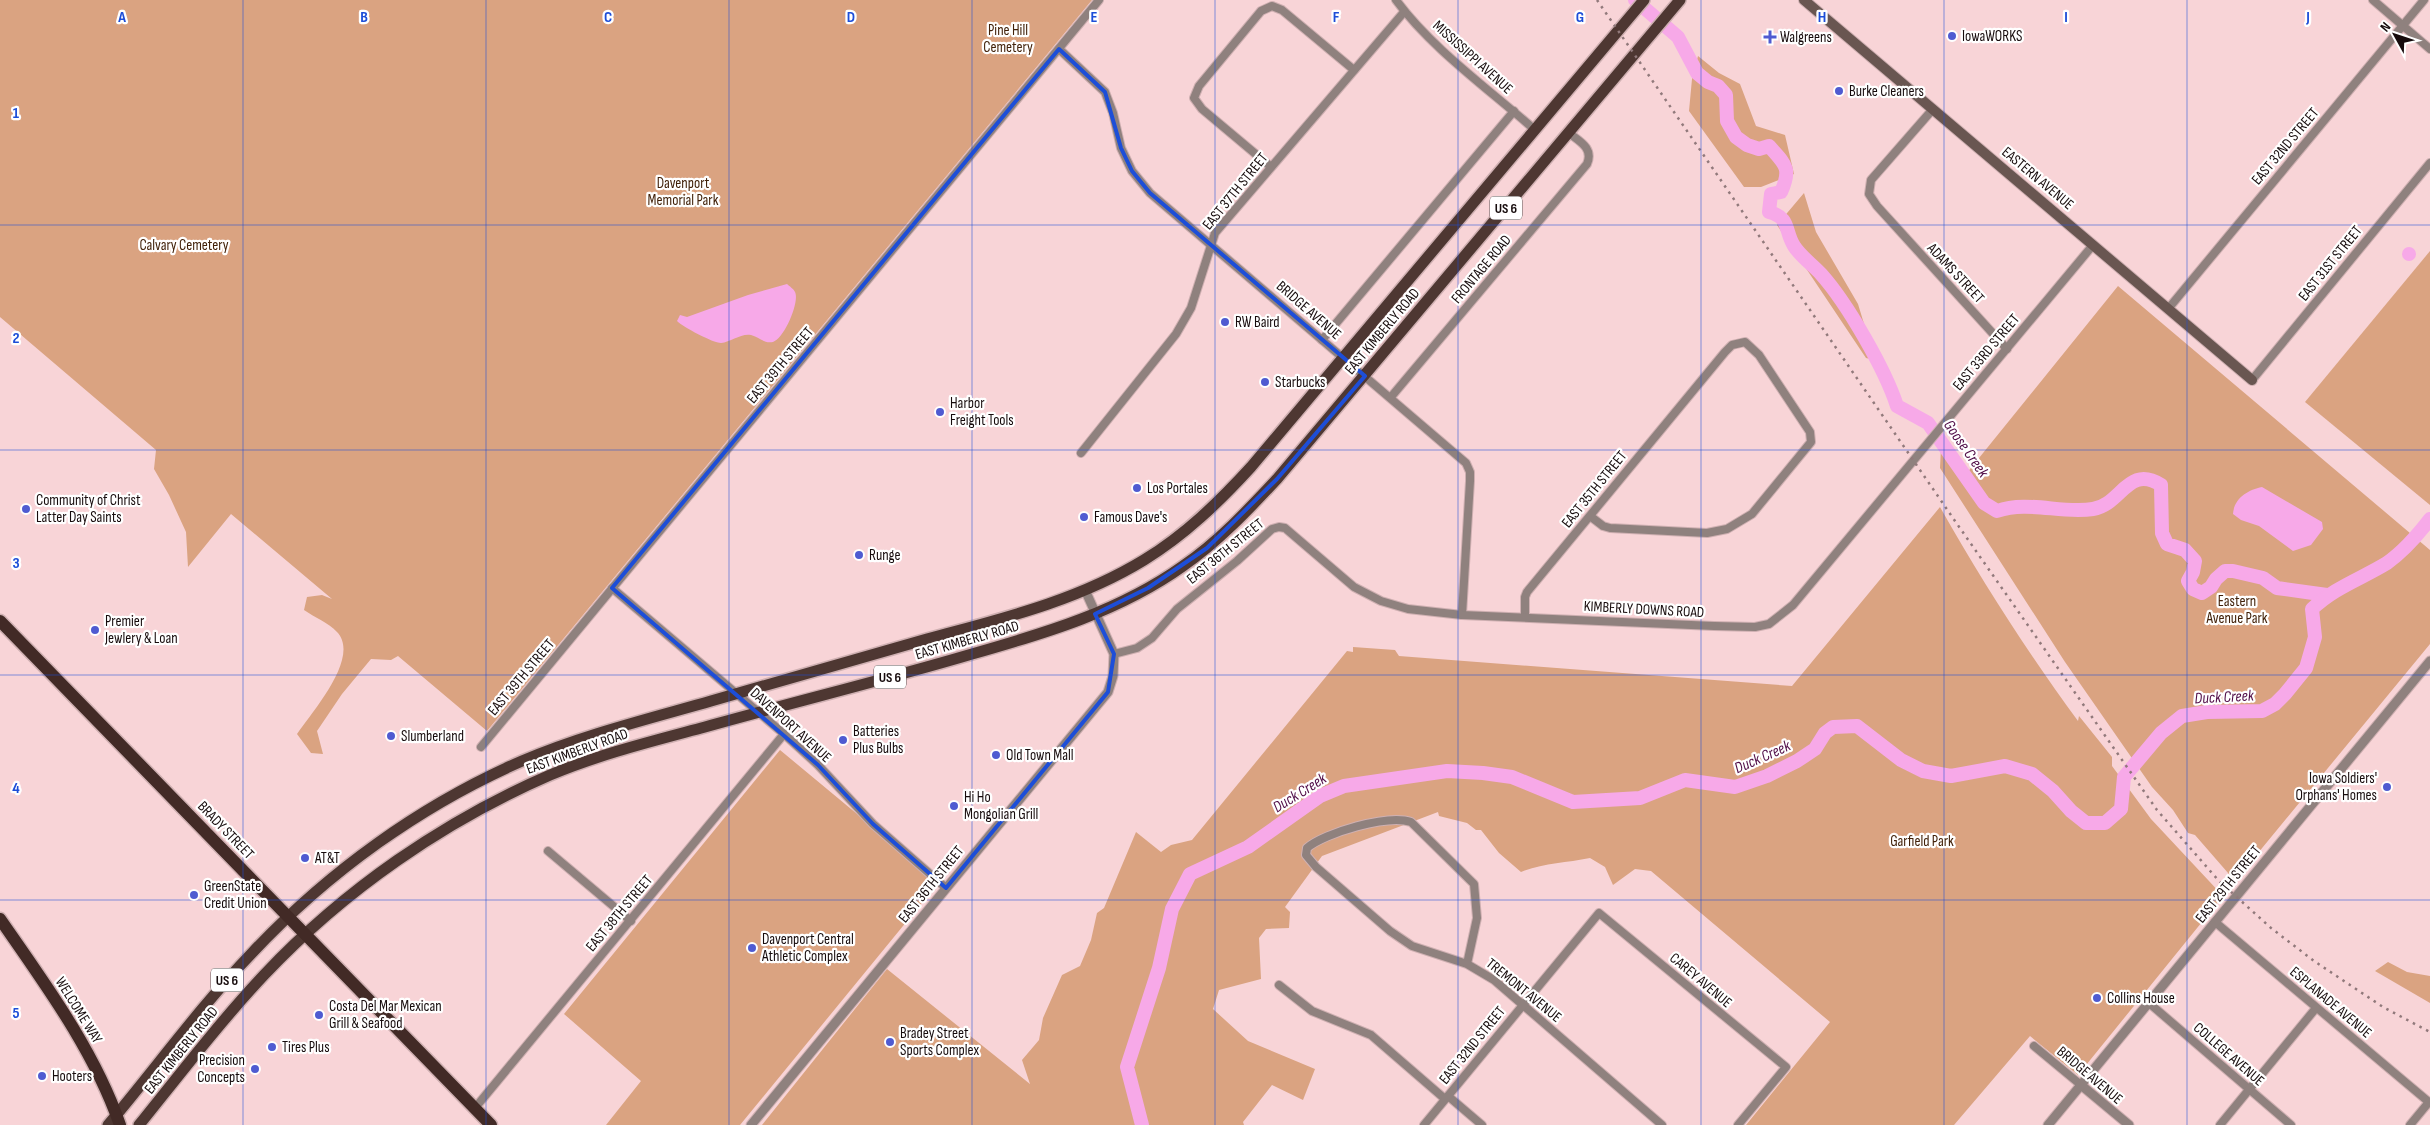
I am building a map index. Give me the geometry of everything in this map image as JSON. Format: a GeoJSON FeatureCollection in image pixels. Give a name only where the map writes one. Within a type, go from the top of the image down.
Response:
{"type":"FeatureCollection","features":[{"type":"Feature","properties":{"kind":"highway","name":"BRADY STREET"},"geometry":{"type":"LineString","coordinates":[[0,621],[491,1125]]}},
{"type":"Feature","properties":{"kind":"highway","name":"WELCOME WAY"},"geometry":{"type":"LineString","coordinates":[[0,919],[72,1026],[106,1090],[118,1120]]}},
{"type":"Feature","properties":{"kind":"main road","name":"EAST KIMBERLY ROAD"},"geometry":{"type":"LineString","coordinates":[[108,1125],[118,1120],[230,976],[288,917],[385,837],[450,797],[522,761],[619,727],[1052,604],[1085,590],[1146,559],[1203,516],[1252,467],[1644,0]]}},
{"type":"Feature","properties":{"kind":"main road","name":"EASTERN AVENUE"},"geometry":{"type":"LineString","coordinates":[[1804,0],[2252,380]]}},
{"type":"Feature","properties":{"kind":"main road","name":"EAST KIMBERLY ROAD"},"geometry":{"type":"LineString","coordinates":[[139,1125],[217,1027],[266,974],[306,935],[366,884],[431,838],[495,801],[554,773],[646,742],[1020,641],[1095,614],[1148,588],[1182,567],[1207,548],[1277,479],[1677,4]]}},
{"type":"Feature","properties":{"kind":"street","name":"EAST 39TH STREET"},"geometry":{"type":"LineString","coordinates":[[481,747],[1099,0]]}},
{"type":"Feature","properties":{"kind":"street","name":"MISSISSIPPI AVENUE"},"geometry":{"type":"LineString","coordinates":[[1396,0],[1404,12],[1435,42],[1535,130]]}},
{"type":"Feature","properties":{"kind":"street"},"geometry":{"type":"LineString","coordinates":[[2374,0],[2430,49]]}},
{"type":"Feature","properties":{"kind":"street","name":"EAST 32ND STREET"},"geometry":{"type":"LineString","coordinates":[[2168,309],[2424,0]]}},
{"type":"Feature","properties":{"kind":"street"},"geometry":{"type":"LineString","coordinates":[[1272,167],[1202,109],[1194,98],[1199,86],[1261,11],[1272,6],[1282,10],[1354,70]]}},
{"type":"Feature","properties":{"kind":"street","name":"EAST 37TH STREET"},"geometry":{"type":"LineString","coordinates":[[1081,453],[1176,334],[1191,308],[1215,233],[1404,12]]}},
{"type":"Feature","properties":{"kind":"street","name":"BRIDGE AVENUE"},"geometry":{"type":"LineString","coordinates":[[1059,48],[1105,92],[1113,113],[1121,148],[1132,171],[1150,193],[1460,455],[1470,472],[1462,615]]}},
{"type":"Feature","properties":{"kind":"street","name":"ADAMS STREET"},"geometry":{"type":"LineString","coordinates":[[1933,109],[1869,185],[1868,194],[2006,349]]}},
{"type":"Feature","properties":{"kind":"street"},"geometry":{"type":"LineString","coordinates":[[1322,340],[1514,111]]}},
{"type":"Feature","properties":{"kind":"street","name":"FRONTAGE ROAD"},"geometry":{"type":"LineString","coordinates":[[1391,398],[1590,158],[1588,150],[1583,144],[1569,133]]}},
{"type":"Feature","properties":{"kind":"street","name":"EAST 31ST STREET"},"geometry":{"type":"LineString","coordinates":[[2252,380],[2430,163]]}},
{"type":"Feature","properties":{"kind":"street","name":"EAST 33RD STREET"},"geometry":{"type":"LineString","coordinates":[[1861,523],[2094,245]]}},
{"type":"Feature","properties":{"kind":"street","name":"EAST 35TH STREET"},"geometry":{"type":"LineString","coordinates":[[1525,617],[1525,597],[1527,592],[1698,384],[1732,345],[1745,342],[1759,355],[1810,432],[1811,442],[1752,514],[1727,529],[1717,532],[1610,528],[1603,526],[1590,516]]}},
{"type":"Feature","properties":{"kind":"street","name":"KIMBERLY DOWNS ROAD"},"geometry":{"type":"LineString","coordinates":[[1381,601],[1408,609],[1462,615],[1755,627],[1769,624],[1793,605],[1861,523]]}},
{"type":"Feature","properties":{"kind":"street","name":"EAST 36TH STREET"},"geometry":{"type":"LineString","coordinates":[[1114,654],[1137,648],[1152,638],[1177,609],[1237,561],[1275,527],[1285,528],[1354,587],[1381,601]]}},
{"type":"Feature","properties":{"kind":"street","name":"DAVENPORT AVENUE"},"geometry":{"type":"LineString","coordinates":[[612,588],[784,734],[818,765],[873,824],[946,888]]}},
{"type":"Feature","properties":{"kind":"street","name":"EAST 36TH STREET"},"geometry":{"type":"LineString","coordinates":[[751,1125],[1108,692],[1114,676],[1114,654],[1085,590]]}},
{"type":"Feature","properties":{"kind":"street","name":"EAST 29TH STREET"},"geometry":{"type":"LineString","coordinates":[[2048,1125],[2430,661]]}},
{"type":"Feature","properties":{"kind":"street","name":"EAST 38TH STREET"},"geometry":{"type":"LineString","coordinates":[[475,1108],[784,734]]}},
{"type":"Feature","properties":{"kind":"street","name":"TREMONT AVENUE"},"geometry":{"type":"LineString","coordinates":[[1467,964],[1478,918],[1474,884],[1411,822],[1404,820],[1368,823],[1308,846],[1306,855],[1316,867],[1390,931],[1412,946],[1467,964],[1494,980],[1662,1125]]}},
{"type":"Feature","properties":{"kind":"street"},"geometry":{"type":"LineString","coordinates":[[548,851],[630,921]]}},
{"type":"Feature","properties":{"kind":"street","name":"EAST 32ND STREET"},"geometry":{"type":"LineString","coordinates":[[1424,1125],[1599,913]]}},
{"type":"Feature","properties":{"kind":"street","name":"CAREY AVENUE"},"geometry":{"type":"LineString","coordinates":[[1599,913],[1786,1068],[1738,1125]]}},
{"type":"Feature","properties":{"kind":"street","name":"ESPLANADE AVENUE"},"geometry":{"type":"LineString","coordinates":[[2215,922],[2430,1103]]}},
{"type":"Feature","properties":{"kind":"street"},"geometry":{"type":"LineString","coordinates":[[1279,985],[1312,1011],[1371,1036],[1482,1125]]}},
{"type":"Feature","properties":{"kind":"street","name":"COLLEGE AVENUE"},"geometry":{"type":"LineString","coordinates":[[2149,1003],[2291,1125]]}},
{"type":"Feature","properties":{"kind":"street"},"geometry":{"type":"LineString","coordinates":[[2220,1125],[2316,1008]]}},
{"type":"Feature","properties":{"kind":"street","name":"BRIDGE AVENUE"},"geometry":{"type":"LineString","coordinates":[[2034,1046],[2129,1125]]}},
{"type":"Feature","properties":{"kind":"street"},"geometry":{"type":"LineString","coordinates":[[2410,1125],[2430,1103]]}},
{"type":"Feature","properties":{"kind":"highlighted area"},"geometry":{"type":"Polygon","coordinates":[[[1059,49],[1105,92],[1121,148],[1132,171],[1150,193],[1365,376],[1277,479],[1207,548],[1148,588],[1095,614],[1114,654],[1108,692],[946,888],[873,824],[818,765],[612,588],[1059,49]]]}},
{"type":"Feature","properties":{"kind":"green space"},"geometry":{"type":"Polygon","coordinates":[[[0,0],[1092,0],[487,731],[398,656],[391,660],[371,659],[342,694],[317,731],[323,754],[311,753],[297,734],[332,684],[343,655],[343,643],[334,629],[304,610],[307,597],[322,595],[332,599],[231,514],[188,567],[186,532],[169,495],[154,469],[156,450],[0,317],[0,0]]]}},
{"type":"Feature","properties":{"kind":"green space"},"geometry":{"type":"Polygon","coordinates":[[[1698,56],[1719,73],[1740,84],[1756,126],[1785,135],[1794,174],[1761,187],[1744,187],[1689,111],[1692,79],[1698,56]]]}},
{"type":"Feature","properties":{"kind":"green space"},"geometry":{"type":"Polygon","coordinates":[[[1804,193],[1816,232],[1858,304],[1875,360],[1866,358],[1777,225],[1804,193]]]}},
{"type":"Feature","properties":{"kind":"green space"},"geometry":{"type":"Polygon","coordinates":[[[2430,251],[2430,505],[2305,402],[2430,251]]]}},
{"type":"Feature","properties":{"kind":"green space","name":"Eastern Avenue Park"},"geometry":{"type":"Polygon","coordinates":[[[2118,286],[2430,550],[2430,644],[2235,881],[2195,835],[2188,833],[2173,810],[2152,787],[2065,662],[1940,468],[1941,448],[1962,479],[2118,286]]]}},
{"type":"Feature","properties":{"kind":"green space","name":"Garfield Park"},"geometry":{"type":"Polygon","coordinates":[[[1940,507],[2006,616],[2078,721],[2079,716],[2112,757],[2112,766],[2151,819],[2223,896],[2078,1075],[2030,1036],[1954,1125],[1746,1125],[1830,1022],[1651,871],[1635,869],[1613,885],[1605,867],[1590,858],[1546,865],[1521,872],[1499,853],[1481,830],[1476,830],[1467,823],[1439,816],[1438,812],[1322,856],[1285,907],[1290,912],[1289,928],[1266,929],[1259,938],[1261,979],[1219,990],[1213,1009],[1248,1041],[1315,1069],[1303,1100],[1272,1085],[1243,1122],[1244,1125],[762,1125],[887,969],[1030,1084],[1022,1060],[1039,1040],[1043,1018],[1062,975],[1080,966],[1091,940],[1097,913],[1104,908],[1136,832],[1161,852],[1171,845],[1192,840],[1347,651],[1353,652],[1353,647],[1395,650],[1399,656],[1792,686],[1940,507]]]}},
{"type":"Feature","properties":{"kind":"green space","name":"Davenport Central Athletic Complex"},"geometry":{"type":"Polygon","coordinates":[[[780,750],[939,882],[740,1125],[606,1125],[641,1081],[564,1014],[780,750]]]}},
{"type":"Feature","properties":{"kind":"green space"},"geometry":{"type":"Polygon","coordinates":[[[2388,962],[2407,972],[2430,976],[2430,1003],[2375,971],[2388,962]]]}},
{"type":"Feature","properties":{"kind":"shaded area"},"geometry":{"type":"Polygon","coordinates":[[[2409,247],[2414,249],[2416,254],[2414,259],[2409,261],[2404,259],[2402,254],[2404,249],[2409,247]]]}},
{"type":"Feature","properties":{"kind":"shaded area"},"geometry":{"type":"Polygon","coordinates":[[[787,284],[795,292],[795,304],[790,320],[782,334],[773,342],[767,342],[747,335],[721,343],[698,334],[677,321],[680,315],[687,317],[748,295],[787,284]]]}},
{"type":"Feature","properties":{"kind":"shaded area"},"geometry":{"type":"Polygon","coordinates":[[[2262,487],[2322,522],[2323,529],[2311,545],[2293,551],[2259,526],[2241,520],[2233,514],[2239,499],[2252,490],[2262,487]]]}},
{"type":"Feature","properties":{"kind":"waterway","name":"Goose Creek"},"geometry":{"type":"LineString","coordinates":[[1635,0],[1678,37],[1697,73],[1708,82],[1718,86],[1726,95],[1727,121],[1736,137],[1747,145],[1759,149],[1769,146],[1783,162],[1786,177],[1781,192],[1771,194],[1769,212],[1784,221],[1797,250],[1821,274],[1842,302],[1875,356],[1897,406],[1928,423],[1984,503],[1997,511],[2021,507],[2069,510],[2093,509],[2111,501],[2132,482],[2140,479],[2150,480],[2161,485],[2162,533],[2167,544],[2185,550],[2195,561],[2193,572],[2188,581],[2193,589],[2202,593],[2211,587],[2216,579],[2225,571],[2233,571],[2263,578],[2277,588],[2327,595]]}},
{"type":"Feature","properties":{"kind":"waterway","name":"Duck Creek"},"geometry":{"type":"LineString","coordinates":[[1142,1125],[1127,1067],[1159,968],[1172,909],[1190,874],[1248,847],[1320,796],[1344,786],[1447,771],[1512,777],[1573,802],[1640,798],[1685,780],[1735,787],[1767,776],[1797,761],[1815,749],[1825,733],[1833,727],[1857,726],[1901,760],[1923,771],[1951,776],[2005,766],[2032,774],[2053,791],[2071,811],[2086,823],[2105,823],[2121,809],[2124,777],[2161,733],[2182,716],[2207,712],[2262,711],[2275,704],[2306,668],[2315,637],[2312,609],[2339,589],[2387,563],[2410,543],[2430,519]]}},
{"type":"Feature","properties":{"kind":"railway"},"geometry":{"type":"LineString","coordinates":[[1597,0],[1955,521],[2157,810],[2219,881],[2271,928],[2314,961],[2383,1007],[2430,1032]]}},
{"type":"Feature","properties":{"kind":"place","name":"IowaWORKS"},"geometry":{"type":"Point","coordinates":[1952,36]}},
{"type":"Feature","properties":{"kind":"place","name":"Walgreens"},"geometry":{"type":"Point","coordinates":[1770,37]}},
{"type":"Feature","properties":{"kind":"place","name":"Burke Cleaners"},"geometry":{"type":"Point","coordinates":[1839,91]}},
{"type":"Feature","properties":{"kind":"place","name":"RW Baird"},"geometry":{"type":"Point","coordinates":[1225,322]}},
{"type":"Feature","properties":{"kind":"place","name":"Starbucks"},"geometry":{"type":"Point","coordinates":[1265,382]}},
{"type":"Feature","properties":{"kind":"place","name":"Harbor Freight Tools"},"geometry":{"type":"Point","coordinates":[940,412]}},
{"type":"Feature","properties":{"kind":"place","name":"Los Portales"},"geometry":{"type":"Point","coordinates":[1137,488]}},
{"type":"Feature","properties":{"kind":"place","name":"Community of Christ Latter Day Saints"},"geometry":{"type":"Point","coordinates":[26,509]}},
{"type":"Feature","properties":{"kind":"place","name":"Famous Dave's"},"geometry":{"type":"Point","coordinates":[1084,517]}},
{"type":"Feature","properties":{"kind":"place","name":"Runge"},"geometry":{"type":"Point","coordinates":[859,555]}},
{"type":"Feature","properties":{"kind":"place","name":"Premier Jewlery & Loan"},"geometry":{"type":"Point","coordinates":[95,630]}},
{"type":"Feature","properties":{"kind":"place","name":"Slumberland"},"geometry":{"type":"Point","coordinates":[391,736]}},
{"type":"Feature","properties":{"kind":"place","name":"Batteries Plus Bulbs"},"geometry":{"type":"Point","coordinates":[843,740]}},
{"type":"Feature","properties":{"kind":"place","name":"Old Town Mall"},"geometry":{"type":"Point","coordinates":[996,755]}},
{"type":"Feature","properties":{"kind":"place","name":"Iowa Soldiers' Orphans' Homes"},"geometry":{"type":"Point","coordinates":[2387,787]}},
{"type":"Feature","properties":{"kind":"place","name":"Hi Ho Mongolian Grill"},"geometry":{"type":"Point","coordinates":[954,806]}},
{"type":"Feature","properties":{"kind":"place","name":"AT&T"},"geometry":{"type":"Point","coordinates":[305,858]}},
{"type":"Feature","properties":{"kind":"place","name":"GreenState Credit Union"},"geometry":{"type":"Point","coordinates":[194,895]}},
{"type":"Feature","properties":{"kind":"place","name":"Davenport Central Athletic Complex"},"geometry":{"type":"Point","coordinates":[752,948]}},
{"type":"Feature","properties":{"kind":"place","name":"Collins House"},"geometry":{"type":"Point","coordinates":[2097,998]}},
{"type":"Feature","properties":{"kind":"place","name":"Costa Del Mar Mexican Grill & Seafood"},"geometry":{"type":"Point","coordinates":[319,1015]}},
{"type":"Feature","properties":{"kind":"place","name":"Bradey Street Sports Complex"},"geometry":{"type":"Point","coordinates":[890,1042]}},
{"type":"Feature","properties":{"kind":"place","name":"Tires Plus"},"geometry":{"type":"Point","coordinates":[272,1047]}},
{"type":"Feature","properties":{"kind":"place","name":"Precision Concepts"},"geometry":{"type":"Point","coordinates":[255,1069]}},
{"type":"Feature","properties":{"kind":"place","name":"Hooters"},"geometry":{"type":"Point","coordinates":[42,1076]}},
{"type":"Feature","properties":{"kind":"park label","name":"Pine Hill Cemetery"},"geometry":{"type":"Point","coordinates":[1008,38]}},
{"type":"Feature","properties":{"kind":"park label","name":"Davenport Memorial Park"},"geometry":{"type":"Point","coordinates":[683,192]}},
{"type":"Feature","properties":{"kind":"park label","name":"Calvary Cemetery"},"geometry":{"type":"Point","coordinates":[184,245]}}]}
